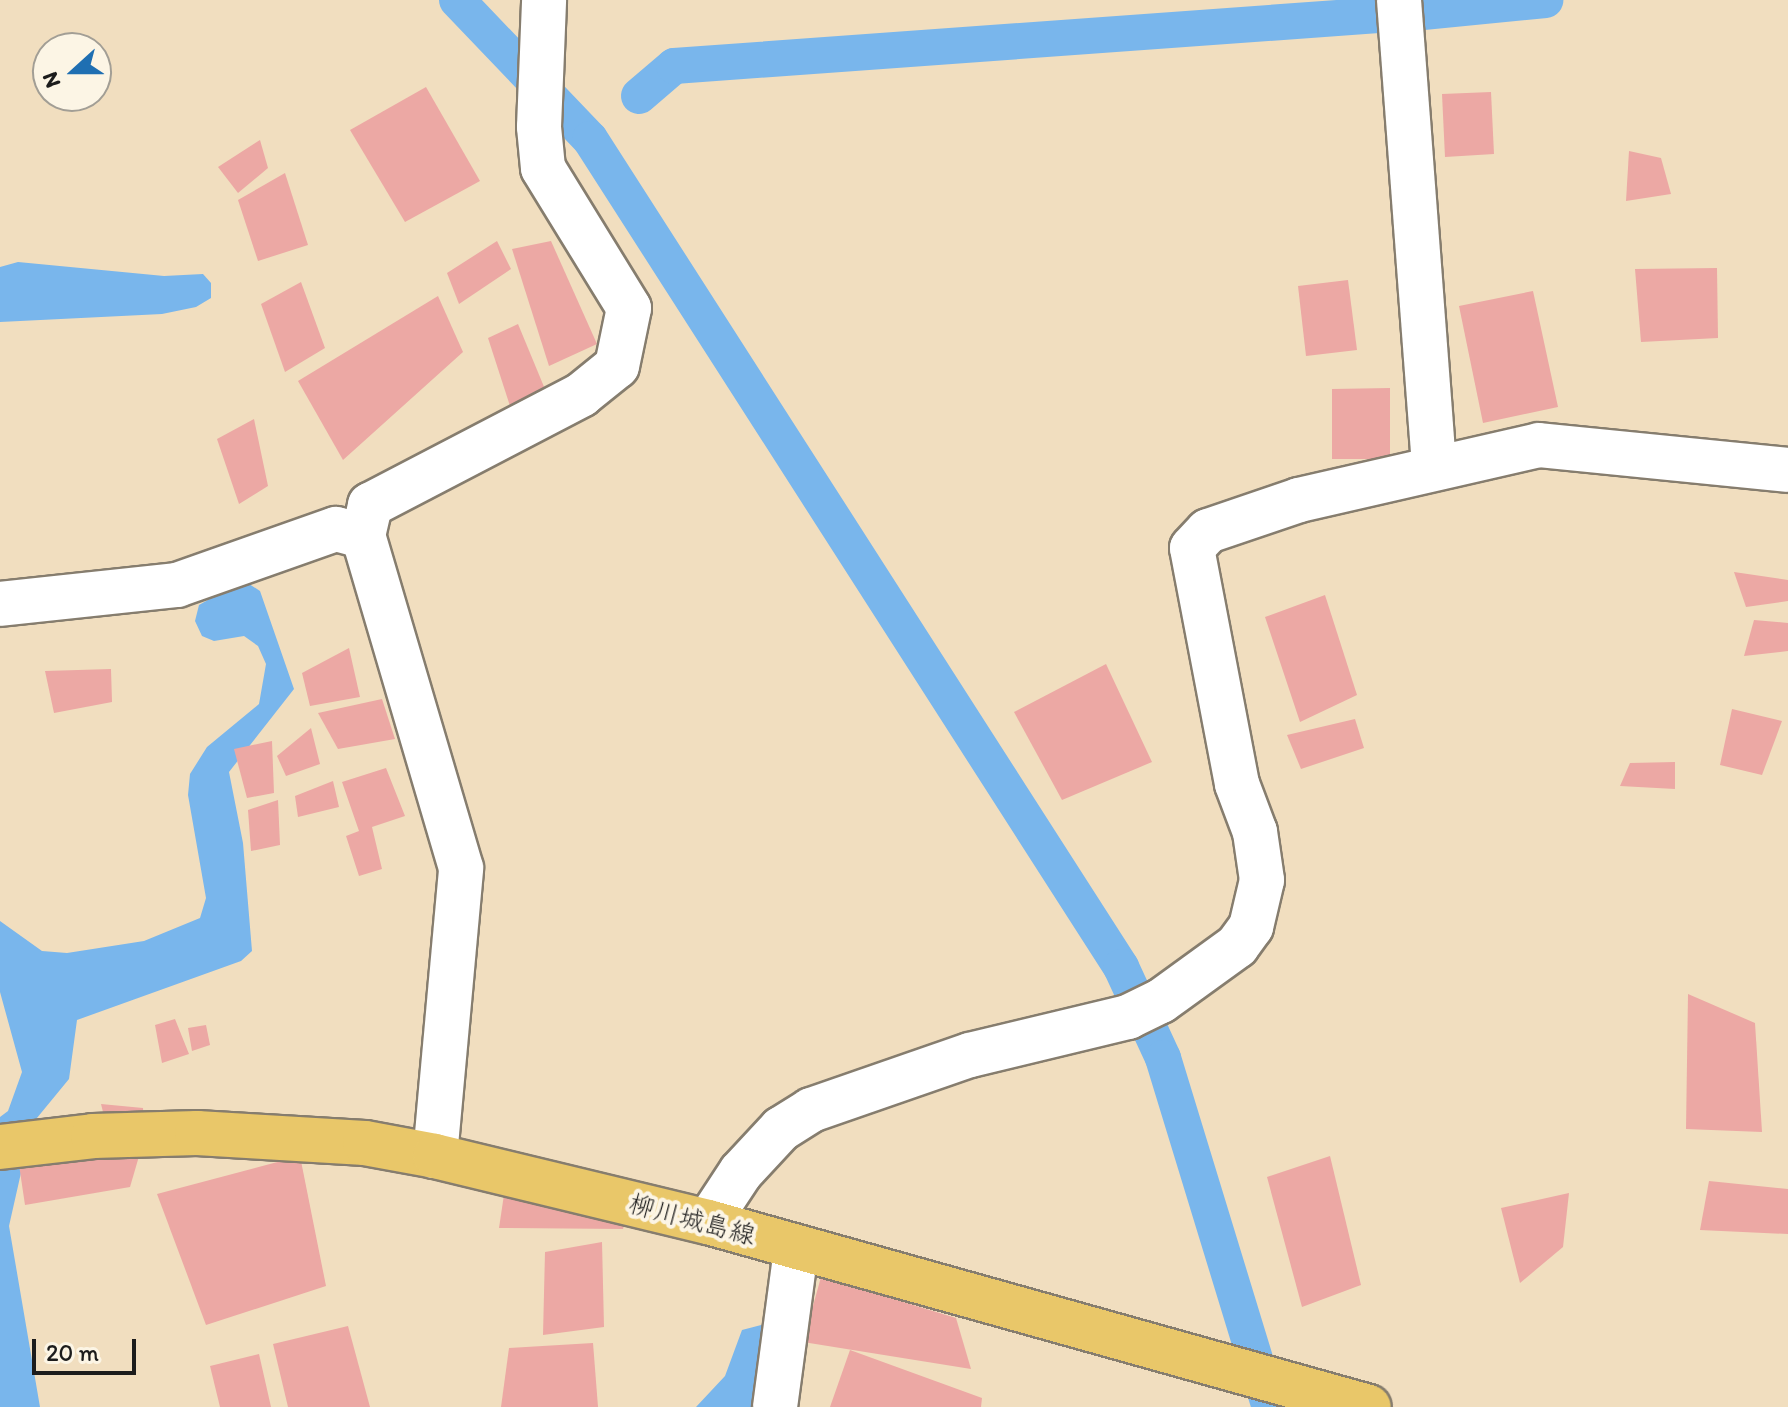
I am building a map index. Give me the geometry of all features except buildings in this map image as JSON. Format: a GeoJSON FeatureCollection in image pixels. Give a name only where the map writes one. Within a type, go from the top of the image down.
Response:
{"type":"FeatureCollection","features":[{"type":"Feature","properties":{"kind":"main road","name":"柳川城島線"},"geometry":{"type":"LineString","coordinates":[[0,1147],[93,1136],[197,1133],[365,1143],[435,1156],[708,1222],[1369,1407]]}},
{"type":"Feature","properties":{"kind":"street"},"geometry":{"type":"LineString","coordinates":[[435,1156],[461,868],[363,536],[370,505],[581,395],[617,366],[629,308],[543,168],[539,127],[544,0]]}},
{"type":"Feature","properties":{"kind":"street"},"geometry":{"type":"LineString","coordinates":[[1399,0],[1434,467]]}},
{"type":"Feature","properties":{"kind":"street"},"geometry":{"type":"LineString","coordinates":[[708,1222],[741,1172],[781,1129],[811,1110],[970,1055],[1144,1009],[1237,946],[1251,927],[1262,880],[1255,832],[1237,784],[1192,548],[1208,531],[1232,520],[1434,467],[1539,445],[1788,470]]}},
{"type":"Feature","properties":{"kind":"street"},"geometry":{"type":"LineString","coordinates":[[0,604],[177,585],[336,529],[363,536]]}},
{"type":"Feature","properties":{"kind":"street"},"geometry":{"type":"LineString","coordinates":[[775,1407],[796,1249]]}},
{"type":"Feature","properties":{"kind":"water"},"geometry":{"type":"Polygon","coordinates":[[[18,262],[164,276],[203,274],[211,283],[211,298],[196,307],[162,314],[0,322],[0,267],[18,262]]]}},
{"type":"Feature","properties":{"kind":"water"},"geometry":{"type":"Polygon","coordinates":[[[243,580],[260,591],[294,689],[229,772],[243,843],[252,951],[241,961],[77,1020],[69,1079],[32,1124],[9,1226],[40,1407],[0,1407],[0,1117],[8,1111],[22,1072],[0,992],[0,921],[42,951],[67,953],[144,941],[200,918],[206,898],[188,795],[190,774],[207,747],[259,704],[266,664],[258,646],[244,636],[214,641],[202,636],[195,621],[199,605],[243,580]]]}},
{"type":"Feature","properties":{"kind":"water"},"geometry":{"type":"Polygon","coordinates":[[[781,1320],[791,1407],[696,1407],[725,1376],[742,1330],[781,1320]]]}},
{"type":"Feature","properties":{"kind":"waterway"},"geometry":{"type":"LineString","coordinates":[[457,0],[590,139],[1121,967],[1163,1058],[1270,1407]]}},
{"type":"Feature","properties":{"kind":"waterway"},"geometry":{"type":"LineString","coordinates":[[1423,12],[1545,0]]}},
{"type":"Feature","properties":{"kind":"waterway"},"geometry":{"type":"LineString","coordinates":[[639,96],[674,66],[1378,15]]}}]}
